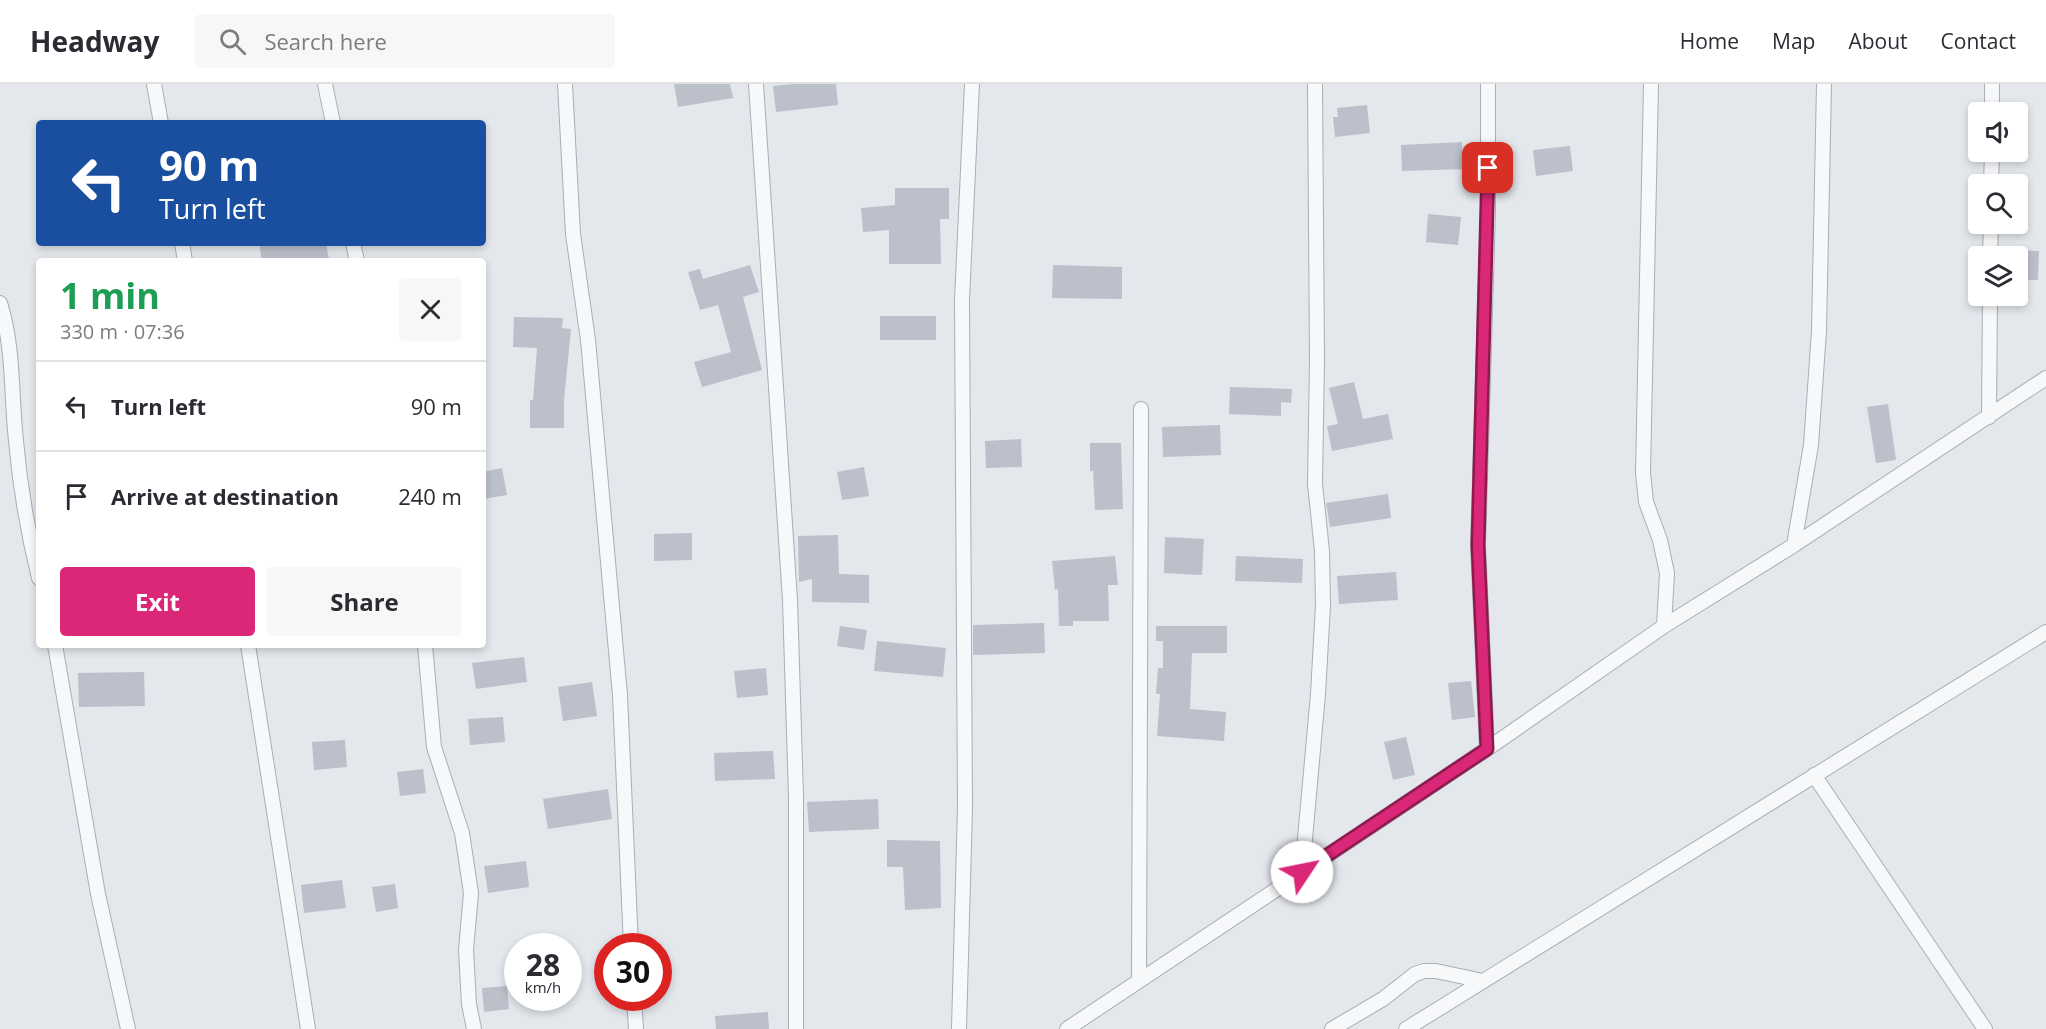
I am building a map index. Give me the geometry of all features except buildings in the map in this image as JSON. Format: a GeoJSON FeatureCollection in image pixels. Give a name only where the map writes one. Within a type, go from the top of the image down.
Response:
{"type":"FeatureCollection","features":[{"type":"Feature","properties":{"kind":"street"},"geometry":{"type":"LineString","coordinates":[[154,84],[160,120]]}},
{"type":"Feature","properties":{"kind":"street"},"geometry":{"type":"LineString","coordinates":[[325,84],[332,120]]}},
{"type":"Feature","properties":{"kind":"street"},"geometry":{"type":"LineString","coordinates":[[565,84],[573,234],[588,340],[621,695],[630,933]]}},
{"type":"Feature","properties":{"kind":"street"},"geometry":{"type":"LineString","coordinates":[[756,84],[790,600],[796,797],[796,1029]]}},
{"type":"Feature","properties":{"kind":"street"},"geometry":{"type":"LineString","coordinates":[[959,1029],[965,807],[962,300],[972,84]]}},
{"type":"Feature","properties":{"kind":"street"},"geometry":{"type":"LineString","coordinates":[[1302,872],[1318,694],[1323,605],[1322,551],[1315,484],[1317,361],[1315,84]]}},
{"type":"Feature","properties":{"kind":"street"},"geometry":{"type":"LineString","coordinates":[[1487,749],[1478,545],[1488,210],[1488,84]]}},
{"type":"Feature","properties":{"kind":"street"},"geometry":{"type":"LineString","coordinates":[[1651,84],[1643,473],[1646,502],[1660,540],[1667,573],[1664,626]]}},
{"type":"Feature","properties":{"kind":"street"},"geometry":{"type":"LineString","coordinates":[[1794,545],[1811,445],[1819,331],[1824,84]]}},
{"type":"Feature","properties":{"kind":"street"},"geometry":{"type":"LineString","coordinates":[[1992,84],[1992,102]]}},
{"type":"Feature","properties":{"kind":"street"},"geometry":{"type":"LineString","coordinates":[[0,303],[10,359],[16,442],[26,521],[36,565]]}},
{"type":"Feature","properties":{"kind":"street"},"geometry":{"type":"LineString","coordinates":[[1989,417],[1990,306]]}},
{"type":"Feature","properties":{"kind":"street"},"geometry":{"type":"LineString","coordinates":[[1067,1029],[1487,749],[1664,626],[1794,545],[2046,378]]}},
{"type":"Feature","properties":{"kind":"street"},"geometry":{"type":"LineString","coordinates":[[1140,981],[1142,409]]}},
{"type":"Feature","properties":{"kind":"street"},"geometry":{"type":"LineString","coordinates":[[1406,1029],[2046,632]]}},
{"type":"Feature","properties":{"kind":"street"},"geometry":{"type":"LineString","coordinates":[[56,648],[98,894],[128,1029]]}},
{"type":"Feature","properties":{"kind":"street"},"geometry":{"type":"LineString","coordinates":[[248,648],[308,1029]]}},
{"type":"Feature","properties":{"kind":"street"},"geometry":{"type":"LineString","coordinates":[[425,648],[434,747],[462,833],[471,892],[466,950],[469,1004],[474,1029]]}},
{"type":"Feature","properties":{"kind":"street"},"geometry":{"type":"LineString","coordinates":[[1814,775],[1985,1029]]}},
{"type":"Feature","properties":{"kind":"street"},"geometry":{"type":"LineString","coordinates":[[1332,1029],[1383,999],[1415,974],[1424,971],[1436,971],[1483,981]]}},
{"type":"Feature","properties":{"kind":"street"},"geometry":{"type":"LineString","coordinates":[[635,1011],[636,1029]]}},
{"type":"Feature","properties":{"kind":"route"},"geometry":{"type":"LineString","coordinates":[[1302,872],[1487,749],[1478,545],[1488,168]]}}]}
